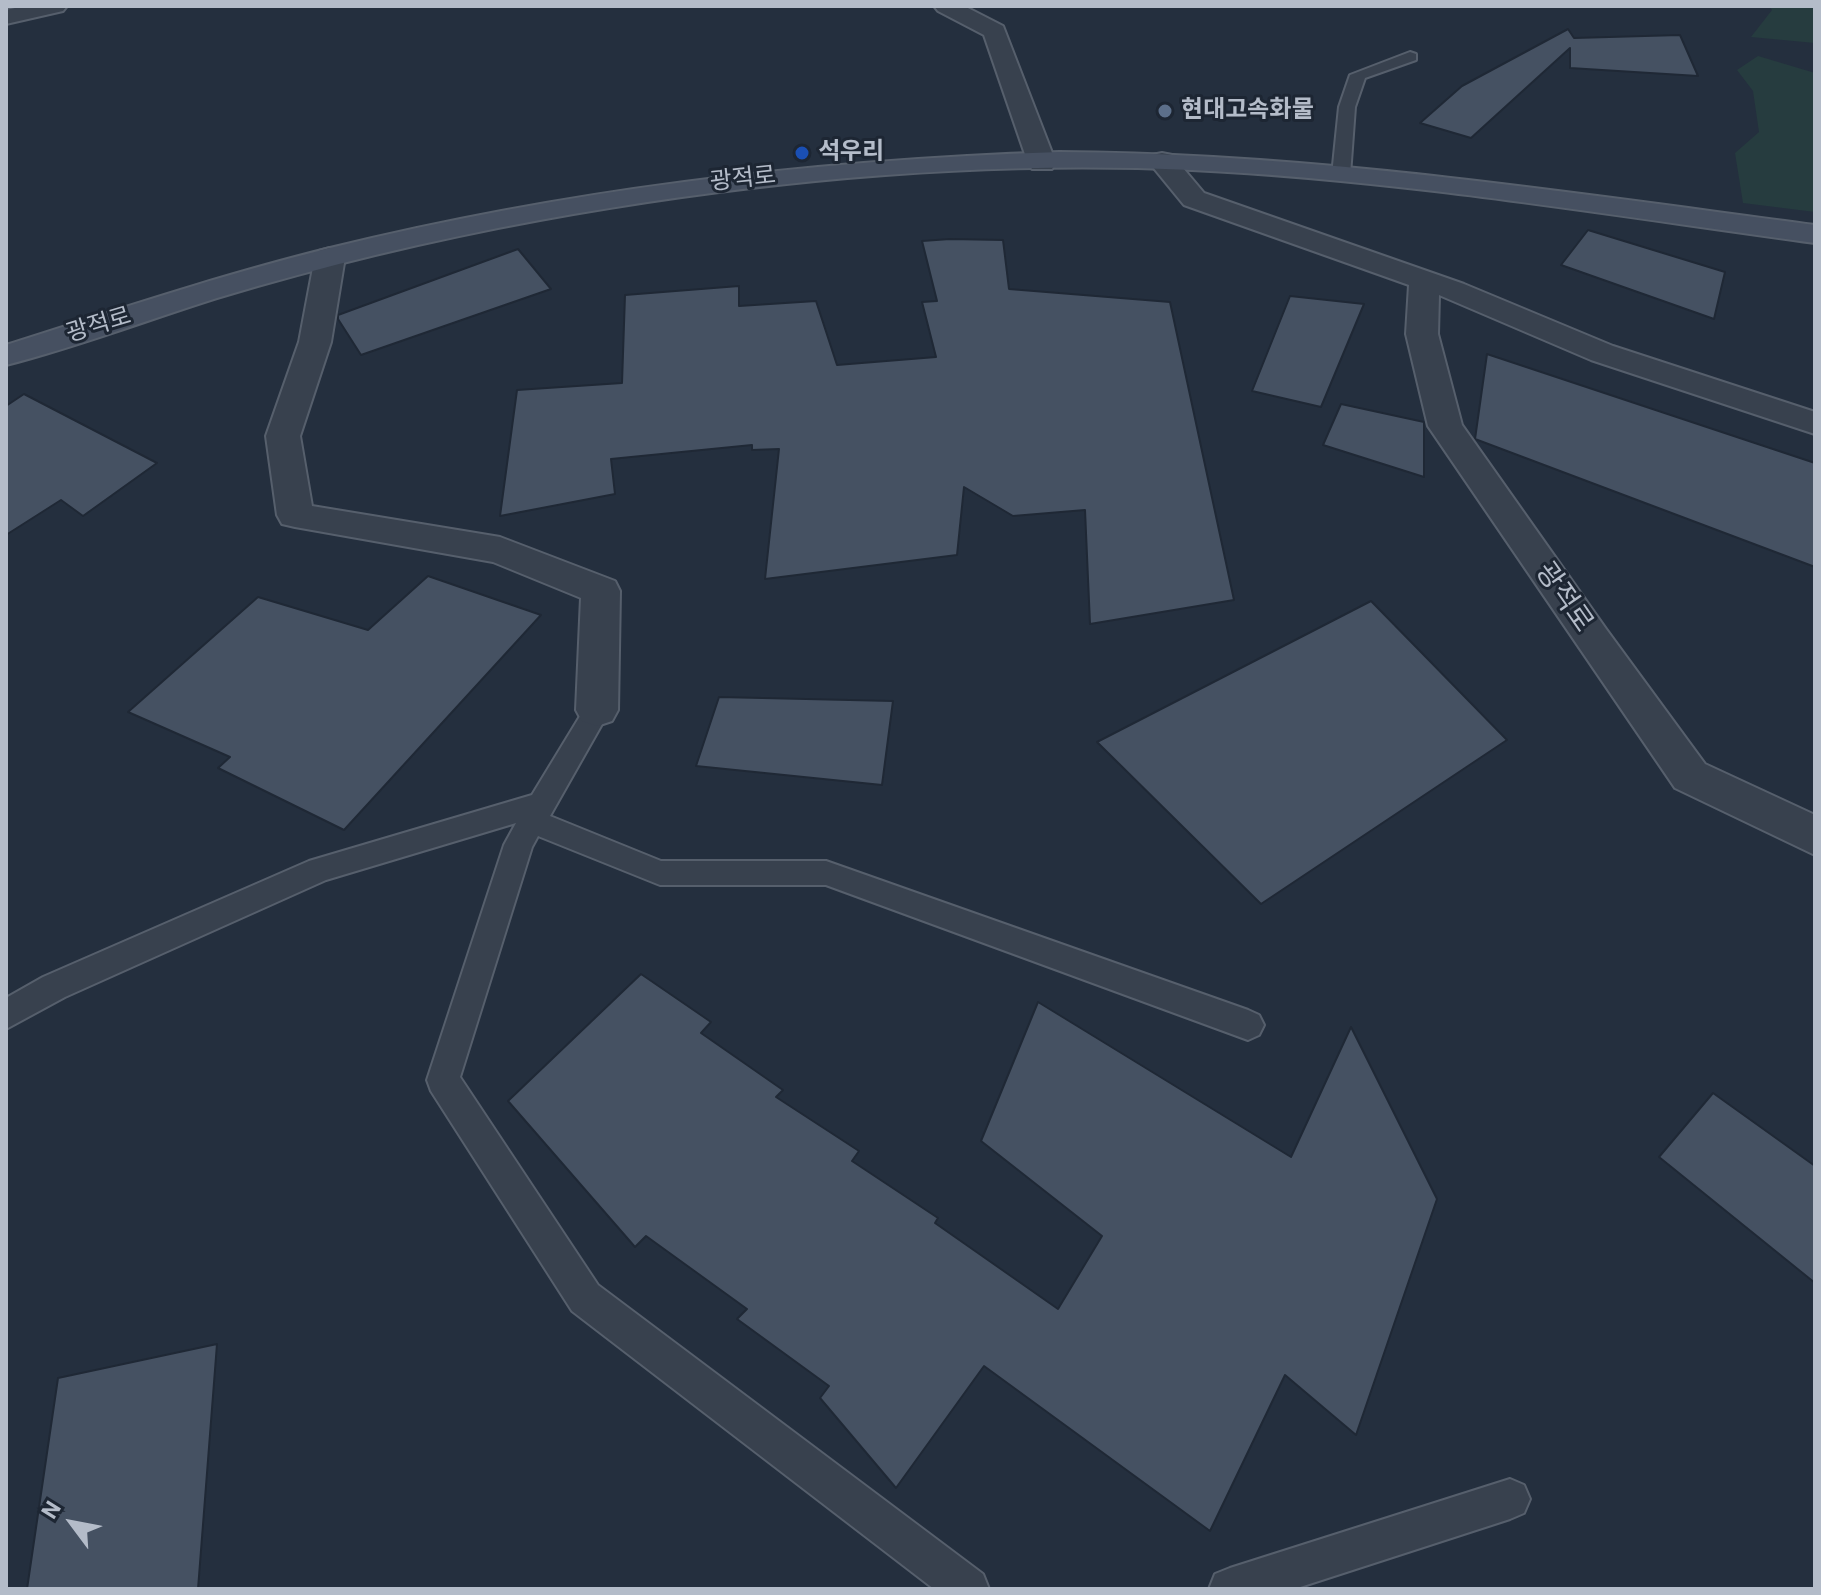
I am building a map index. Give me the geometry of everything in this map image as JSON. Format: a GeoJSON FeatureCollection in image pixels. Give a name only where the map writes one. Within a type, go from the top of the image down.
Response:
{"type":"FeatureCollection","features":[{"type":"Feature","properties":{"kind":"main road","name":"광적로"},"geometry":{"type":"LineString","coordinates":[[6,355],[330,257],[469,225],[669,189],[871,168],[1162,161],[1341,175],[1815,234]]}},
{"type":"Feature","properties":{"kind":"street"},"geometry":{"type":"LineString","coordinates":[[6,17],[55,6]]}},
{"type":"Feature","properties":{"kind":"street"},"geometry":{"type":"LineString","coordinates":[[946,6],[995,31],[1042,163]]}},
{"type":"Feature","properties":{"kind":"street"},"geometry":{"type":"LineString","coordinates":[[1162,161],[1194,199],[1424,281],[1602,353],[1815,423]]}},
{"type":"Feature","properties":{"kind":"street"},"geometry":{"type":"LineString","coordinates":[[330,257],[315,342],[283,436],[295,515],[500,550],[601,591],[597,710]]}},
{"type":"Feature","properties":{"kind":"street","name":"광적로"},"geometry":{"type":"LineString","coordinates":[[1424,281],[1422,334],[1445,426],[1592,639],[1690,776],[1815,836]]}},
{"type":"Feature","properties":{"kind":"lane"},"geometry":{"type":"LineString","coordinates":[[1341,175],[1347,107],[1358,75],[1410,57]]}},
{"type":"Feature","properties":{"kind":"lane"},"geometry":{"type":"LineString","coordinates":[[597,710],[518,845],[443,1080],[585,1298],[968,1589]]}},
{"type":"Feature","properties":{"kind":"lane"},"geometry":{"type":"LineString","coordinates":[[6,1015],[54,987],[319,870],[537,812],[660,873],[826,873],[1248,1025]]}},
{"type":"Feature","properties":{"kind":"lane"},"geometry":{"type":"LineString","coordinates":[[1230,1589],[1510,1499]]}},
{"type":"Feature","properties":{"kind":"green space"},"geometry":{"type":"Polygon","coordinates":[[[1769,6],[1815,6],[1815,43],[1751,37],[1772,10],[1769,6]]]}},
{"type":"Feature","properties":{"kind":"green space"},"geometry":{"type":"Polygon","coordinates":[[[1758,56],[1815,73],[1815,212],[1743,203],[1735,153],[1759,132],[1753,91],[1737,70],[1758,56]]]}},
{"type":"Feature","properties":{"kind":"building"},"geometry":{"type":"Polygon","coordinates":[[[1568,29],[1574,38],[1680,35],[1698,76],[1570,68],[1570,48],[1471,138],[1420,123],[1462,86],[1568,29]]]}},
{"type":"Feature","properties":{"kind":"building"},"geometry":{"type":"Polygon","coordinates":[[[1588,230],[1725,272],[1714,319],[1561,265],[1588,230]]]}},
{"type":"Feature","properties":{"kind":"building"},"geometry":{"type":"Polygon","coordinates":[[[1003,240],[1009,289],[1170,302],[1234,600],[1090,624],[1085,510],[1013,516],[964,487],[957,555],[765,579],[779,449],[752,450],[752,445],[611,459],[615,494],[500,516],[517,390],[622,383],[625,295],[739,286],[739,306],[816,301],[837,365],[936,357],[922,302],[937,301],[922,241],[1003,240]]]}},
{"type":"Feature","properties":{"kind":"building"},"geometry":{"type":"Polygon","coordinates":[[[518,249],[551,289],[361,355],[338,319],[338,315],[518,249]]]}},
{"type":"Feature","properties":{"kind":"building"},"geometry":{"type":"Polygon","coordinates":[[[1290,296],[1364,304],[1321,407],[1252,391],[1290,296]]]}},
{"type":"Feature","properties":{"kind":"building"},"geometry":{"type":"Polygon","coordinates":[[[1487,354],[1815,463],[1815,567],[1475,439],[1487,354]]]}},
{"type":"Feature","properties":{"kind":"building"},"geometry":{"type":"Polygon","coordinates":[[[24,394],[157,463],[83,516],[61,500],[6,535],[6,406],[24,394]]]}},
{"type":"Feature","properties":{"kind":"building"},"geometry":{"type":"Polygon","coordinates":[[[1341,404],[1424,422],[1424,477],[1323,445],[1341,404]]]}},
{"type":"Feature","properties":{"kind":"building"},"geometry":{"type":"Polygon","coordinates":[[[428,576],[541,615],[344,830],[218,768],[230,757],[128,712],[258,597],[368,630],[428,576]]]}},
{"type":"Feature","properties":{"kind":"building"},"geometry":{"type":"Polygon","coordinates":[[[1371,601],[1507,740],[1261,904],[1097,742],[1371,601]]]}},
{"type":"Feature","properties":{"kind":"building"},"geometry":{"type":"Polygon","coordinates":[[[719,697],[893,701],[882,785],[696,766],[719,697]]]}},
{"type":"Feature","properties":{"kind":"building"},"geometry":{"type":"Polygon","coordinates":[[[641,974],[711,1022],[701,1033],[783,1090],[776,1097],[859,1151],[852,1161],[938,1218],[935,1223],[1058,1309],[1102,1236],[981,1141],[1038,1002],[1291,1157],[1351,1027],[1437,1199],[1356,1435],[1285,1375],[1210,1531],[984,1366],[896,1488],[820,1398],[829,1386],[737,1319],[747,1309],[646,1236],[635,1247],[508,1101],[641,974]]]}},
{"type":"Feature","properties":{"kind":"building"},"geometry":{"type":"Polygon","coordinates":[[[1713,1093],[1815,1166],[1815,1283],[1659,1157],[1713,1093]]]}},
{"type":"Feature","properties":{"kind":"building"},"geometry":{"type":"Polygon","coordinates":[[[217,1344],[198,1589],[27,1589],[58,1378],[217,1344]]]}},
{"type":"Feature","properties":{"kind":"place","name":"현대고속화물"},"geometry":{"type":"Point","coordinates":[1165,111]}},
{"type":"Feature","properties":{"kind":"place","name":"석우리"},"geometry":{"type":"Point","coordinates":[802,153]}}]}
